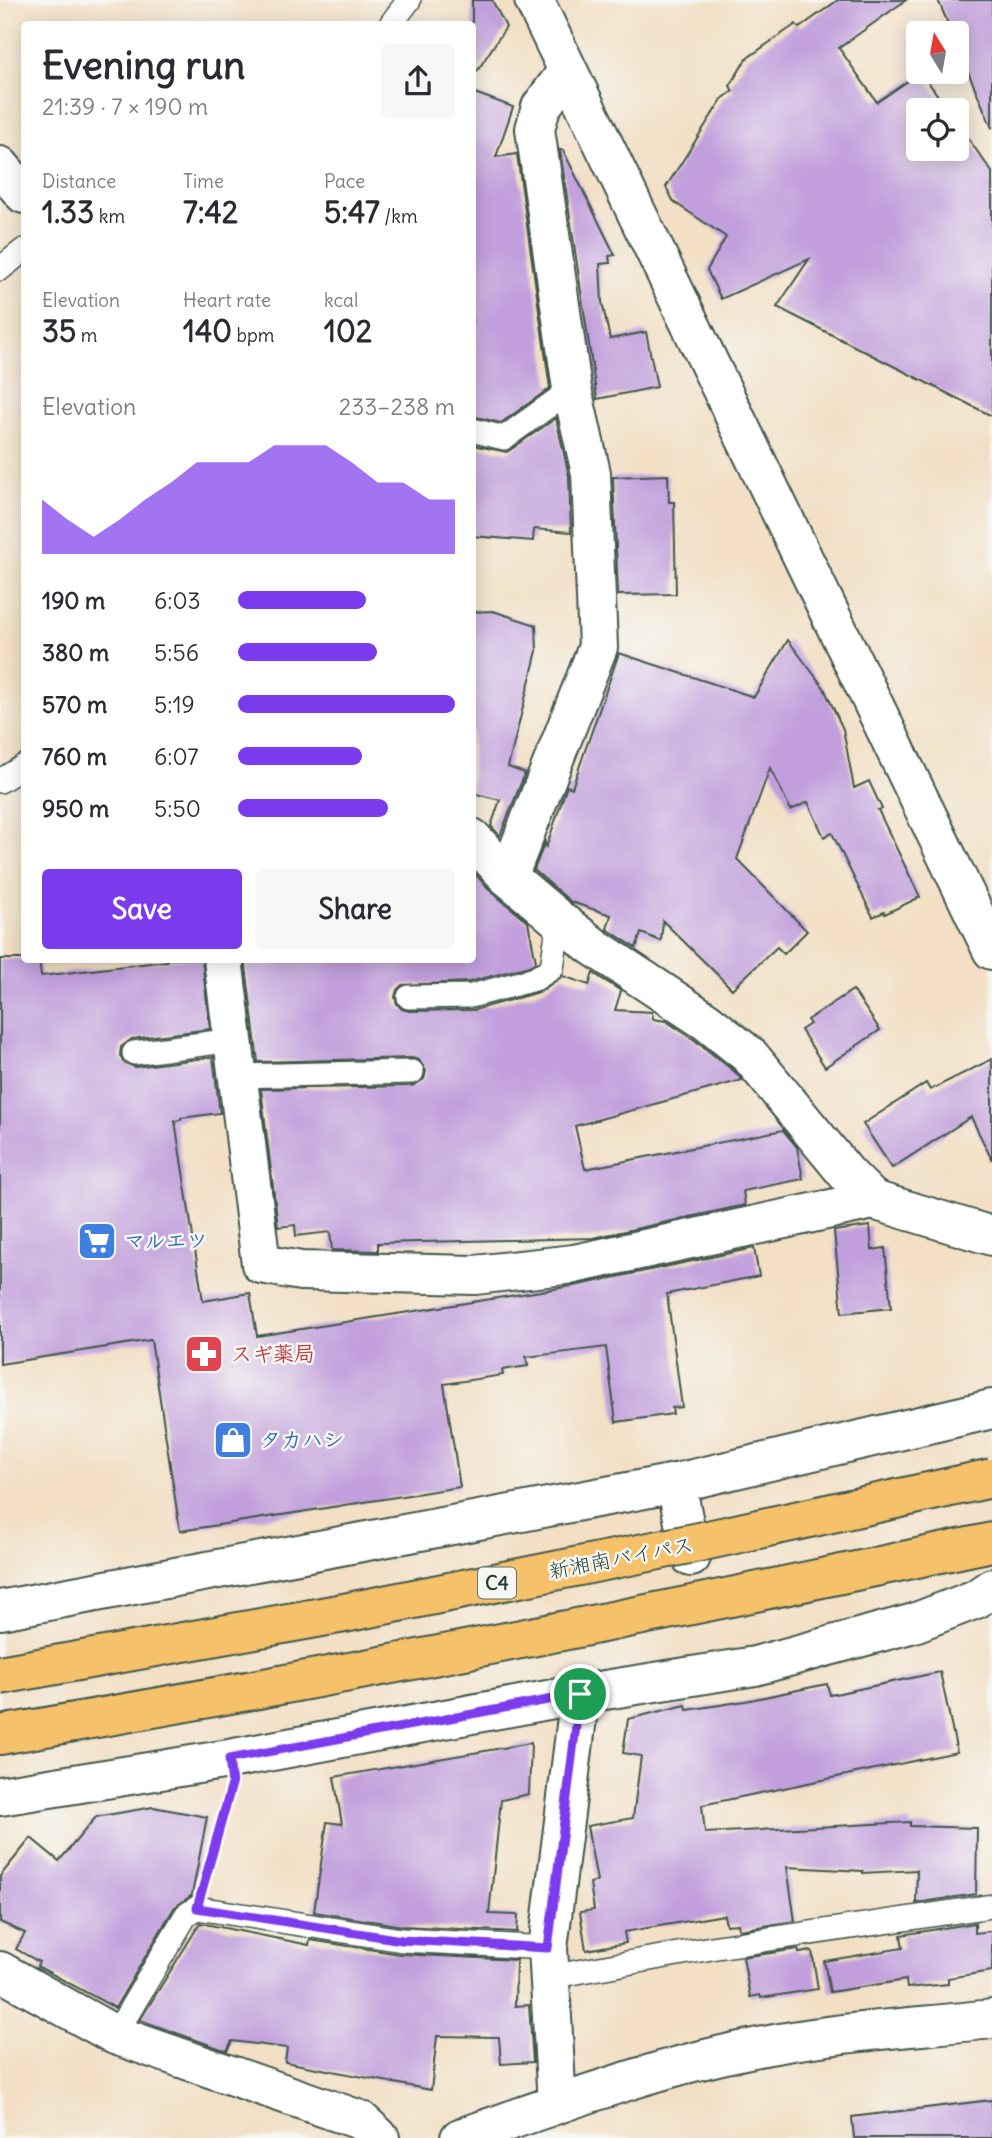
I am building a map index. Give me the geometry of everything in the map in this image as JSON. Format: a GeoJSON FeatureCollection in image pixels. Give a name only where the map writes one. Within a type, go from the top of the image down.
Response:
{"type":"FeatureCollection","features":[{"type":"Feature","properties":{"kind":"highway","name":"新湘南バイパス"},"geometry":{"type":"LineString","coordinates":[[0,1675],[398,1602],[699,1542],[992,1478]]}},
{"type":"Feature","properties":{"kind":"highway"},"geometry":{"type":"LineString","coordinates":[[0,1735],[358,1672],[708,1603],[992,1542]]}},
{"type":"Feature","properties":{"kind":"street"},"geometry":{"type":"LineString","coordinates":[[541,4],[567,72],[992,950]]}},
{"type":"Feature","properties":{"kind":"street"},"geometry":{"type":"LineString","coordinates":[[508,877],[598,647],[591,473],[572,389],[535,129],[541,107],[567,72]]}},
{"type":"Feature","properties":{"kind":"street"},"geometry":{"type":"LineString","coordinates":[[0,166],[21,190]]}},
{"type":"Feature","properties":{"kind":"street"},"geometry":{"type":"LineString","coordinates":[[476,842],[508,877],[559,920],[594,947],[706,1021],[750,1056],[847,1174],[873,1200],[992,1236]]}},
{"type":"Feature","properties":{"kind":"street"},"geometry":{"type":"LineString","coordinates":[[223,963],[261,1264],[301,1271],[488,1273],[574,1264],[873,1200]]}},
{"type":"Feature","properties":{"kind":"street"},"geometry":{"type":"LineString","coordinates":[[0,1610],[676,1482],[992,1409]]}},
{"type":"Feature","properties":{"kind":"street"},"geometry":{"type":"LineString","coordinates":[[676,1482],[691,1557]]}},
{"type":"Feature","properties":{"kind":"street"},"geometry":{"type":"LineString","coordinates":[[0,1796],[229,1759],[580,1694],[755,1666],[914,1623],[976,1600],[992,1588]]}},
{"type":"Feature","properties":{"kind":"street"},"geometry":{"type":"LineString","coordinates":[[557,2104],[549,1962],[580,1694]]}},
{"type":"Feature","properties":{"kind":"street"},"geometry":{"type":"LineString","coordinates":[[0,1970],[115,2035],[360,2120],[380,2138]]}},
{"type":"Feature","properties":{"kind":"street"},"geometry":{"type":"LineString","coordinates":[[460,2138],[688,2063],[750,2048],[992,2019]]}},
{"type":"Feature","properties":{"kind":"lane"},"geometry":{"type":"LineString","coordinates":[[393,21],[409,0]]}},
{"type":"Feature","properties":{"kind":"lane"},"geometry":{"type":"LineString","coordinates":[[0,269],[21,252]]}},
{"type":"Feature","properties":{"kind":"lane"},"geometry":{"type":"LineString","coordinates":[[476,431],[504,438],[572,389]]}},
{"type":"Feature","properties":{"kind":"lane"},"geometry":{"type":"LineString","coordinates":[[0,781],[21,768]]}},
{"type":"Feature","properties":{"kind":"lane"},"geometry":{"type":"LineString","coordinates":[[410,996],[471,996],[535,979],[552,968],[559,920]]}},
{"type":"Feature","properties":{"kind":"lane"},"geometry":{"type":"LineString","coordinates":[[134,1053],[412,1072]]}},
{"type":"Feature","properties":{"kind":"lane"},"geometry":{"type":"LineString","coordinates":[[115,2035],[186,1915],[197,1908],[549,1962],[717,1947],[992,1906]]}},
{"type":"Feature","properties":{"kind":"path"},"geometry":{"type":"LineString","coordinates":[[197,1908],[232,1784],[229,1759]]}},
{"type":"Feature","properties":{"kind":"building"},"geometry":{"type":"Polygon","coordinates":[[[472,0],[492,0],[506,27],[476,73],[476,21],[472,21],[472,0]]]}},
{"type":"Feature","properties":{"kind":"building"},"geometry":{"type":"Polygon","coordinates":[[[838,0],[906,0],[839,48],[877,102],[906,82],[930,84],[939,98],[906,98],[906,161],[969,161],[969,140],[992,172],[992,416],[777,307],[809,259],[721,299],[707,270],[726,237],[674,202],[666,187],[722,99],[733,91],[730,86],[746,59],[796,24],[799,28],[838,0]]]}},
{"type":"Feature","properties":{"kind":"building"},"geometry":{"type":"Polygon","coordinates":[[[938,0],[992,0],[992,128],[970,76],[970,21],[947,21],[938,0]]]}},
{"type":"Feature","properties":{"kind":"building"},"geometry":{"type":"Polygon","coordinates":[[[476,93],[513,107],[496,157],[517,154],[550,388],[501,423],[476,417],[476,93]]]}},
{"type":"Feature","properties":{"kind":"building"},"geometry":{"type":"Polygon","coordinates":[[[560,150],[563,150],[615,255],[609,256],[610,263],[600,264],[602,302],[610,339],[646,332],[657,387],[597,399],[560,150]]]}},
{"type":"Feature","properties":{"kind":"building"},"geometry":{"type":"Polygon","coordinates":[[[556,418],[569,476],[571,532],[534,529],[533,541],[476,536],[476,446],[507,452],[556,418]]]}},
{"type":"Feature","properties":{"kind":"building"},"geometry":{"type":"Polygon","coordinates":[[[668,475],[669,502],[674,502],[676,594],[618,595],[613,477],[668,475]]]}},
{"type":"Feature","properties":{"kind":"building"},"geometry":{"type":"Polygon","coordinates":[[[493,611],[536,625],[537,651],[508,767],[525,773],[500,836],[491,826],[500,800],[476,794],[476,612],[493,611]]]}},
{"type":"Feature","properties":{"kind":"building"},"geometry":{"type":"Polygon","coordinates":[[[788,640],[824,688],[843,729],[854,788],[869,781],[882,809],[878,810],[920,897],[873,917],[832,833],[824,837],[808,802],[791,810],[770,768],[737,859],[807,931],[784,954],[777,947],[732,989],[663,921],[661,941],[641,933],[636,948],[607,929],[611,915],[571,902],[534,870],[545,842],[546,848],[567,786],[572,788],[619,653],[754,697],[788,640]]]}},
{"type":"Feature","properties":{"kind":"building"},"geometry":{"type":"Polygon","coordinates":[[[476,875],[528,922],[536,962],[469,982],[402,985],[395,997],[402,1009],[474,1010],[539,992],[563,976],[589,985],[593,973],[621,991],[615,1010],[652,1012],[653,1019],[666,1021],[693,1039],[742,1080],[575,1126],[585,1169],[783,1130],[797,1147],[803,1179],[743,1191],[745,1205],[593,1238],[378,1243],[378,1251],[332,1250],[330,1232],[296,1236],[295,1225],[278,1227],[261,1089],[412,1086],[424,1079],[426,1071],[419,1060],[412,1058],[258,1062],[246,963],[476,963],[476,875]]]}},
{"type":"Feature","properties":{"kind":"building","name":"マルエツ"},"geometry":{"type":"Polygon","coordinates":[[[0,959],[21,959],[21,963],[39,963],[41,976],[150,963],[202,963],[210,1029],[132,1039],[121,1047],[120,1055],[123,1062],[135,1067],[213,1057],[220,1113],[175,1121],[203,1301],[250,1293],[257,1336],[579,1285],[754,1248],[759,1276],[667,1294],[682,1407],[672,1408],[673,1414],[616,1422],[606,1347],[526,1357],[528,1366],[502,1370],[503,1375],[444,1384],[460,1487],[180,1531],[151,1340],[0,1364],[0,959]]]}},
{"type":"Feature","properties":{"kind":"building"},"geometry":{"type":"Polygon","coordinates":[[[853,990],[880,1030],[825,1067],[801,1030],[810,1024],[807,1020],[853,990]]]}},
{"type":"Feature","properties":{"kind":"building"},"geometry":{"type":"Polygon","coordinates":[[[992,1059],[992,1160],[971,1117],[892,1168],[863,1124],[926,1083],[930,1090],[992,1059]]]}},
{"type":"Feature","properties":{"kind":"building"},"geometry":{"type":"Polygon","coordinates":[[[870,1226],[872,1250],[885,1248],[891,1308],[842,1313],[834,1231],[870,1226]]]}},
{"type":"Feature","properties":{"kind":"building"},"geometry":{"type":"Polygon","coordinates":[[[940,1672],[957,1752],[702,1805],[705,1833],[910,1822],[910,1826],[977,1828],[976,1894],[916,1903],[917,1870],[863,1873],[787,1867],[795,1921],[739,1930],[738,1924],[726,1925],[724,1915],[624,1932],[626,1943],[586,1950],[580,1912],[594,1910],[590,1883],[597,1881],[587,1826],[633,1818],[641,1756],[623,1753],[628,1719],[686,1705],[687,1710],[827,1684],[830,1695],[940,1672]]]}},
{"type":"Feature","properties":{"kind":"building"},"geometry":{"type":"Polygon","coordinates":[[[531,1743],[529,1794],[501,1800],[489,1914],[518,1915],[517,1932],[403,1926],[314,1912],[327,1822],[342,1824],[334,1777],[531,1743]]]}},
{"type":"Feature","properties":{"kind":"building"},"geometry":{"type":"Polygon","coordinates":[[[153,1807],[207,1817],[192,1895],[174,1908],[115,2008],[37,1966],[39,1962],[16,1949],[25,1933],[0,1922],[0,1876],[31,1838],[59,1861],[96,1817],[153,1807]]]}},
{"type":"Feature","properties":{"kind":"building"},"geometry":{"type":"Polygon","coordinates":[[[200,1923],[309,1945],[310,1940],[400,1954],[516,1960],[515,2006],[529,2005],[533,2062],[501,2064],[499,2037],[437,2036],[431,2090],[285,2062],[287,2048],[232,2041],[227,2051],[140,2020],[200,1923]]]}},
{"type":"Feature","properties":{"kind":"building"},"geometry":{"type":"Polygon","coordinates":[[[975,1923],[975,1933],[992,1931],[992,1971],[948,1978],[948,1984],[907,1988],[906,1980],[830,1992],[824,1961],[903,1948],[901,1935],[975,1923]]]}},
{"type":"Feature","properties":{"kind":"building"},"geometry":{"type":"Polygon","coordinates":[[[798,1949],[799,1953],[812,1951],[818,1989],[761,1998],[760,1995],[750,1997],[743,1957],[798,1949]]]}},
{"type":"Feature","properties":{"kind":"building"},"geometry":{"type":"Polygon","coordinates":[[[992,2100],[992,2138],[854,2138],[852,2117],[992,2100]]]}},
{"type":"Feature","properties":{"kind":"place","name":"マルエツ"},"geometry":{"type":"Point","coordinates":[97,1241]}},
{"type":"Feature","properties":{"kind":"place","name":"スギ薬局"},"geometry":{"type":"Point","coordinates":[204,1354]}},
{"type":"Feature","properties":{"kind":"place","name":"タカハシ"},"geometry":{"type":"Point","coordinates":[233,1440]}},
{"type":"Feature","properties":{"kind":"route"},"geometry":{"type":"LineString","coordinates":[[580,1694],[548,1948],[402,1940],[197,1908],[232,1784],[229,1759],[580,1694]]}}]}
